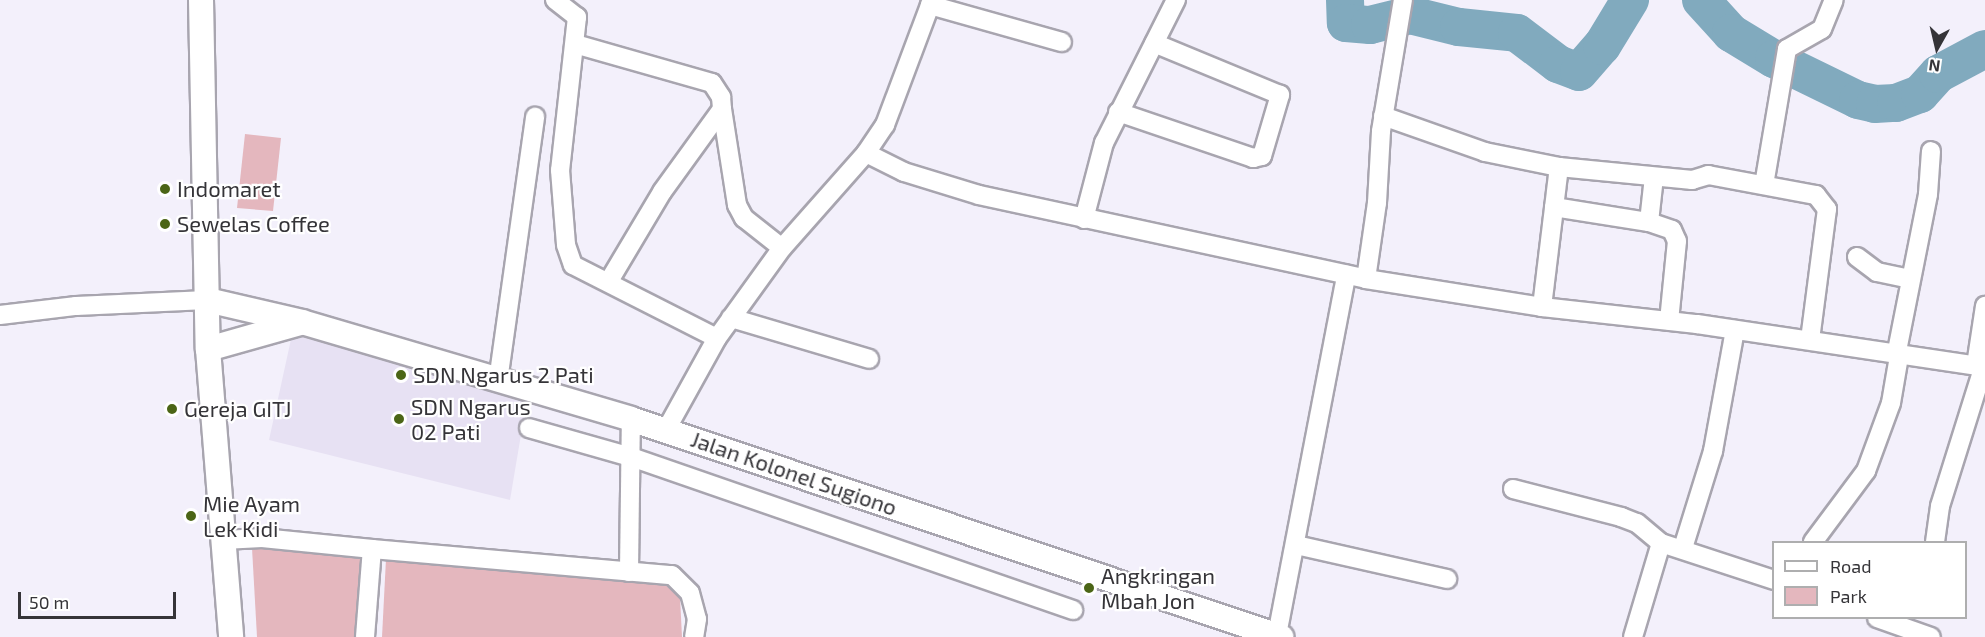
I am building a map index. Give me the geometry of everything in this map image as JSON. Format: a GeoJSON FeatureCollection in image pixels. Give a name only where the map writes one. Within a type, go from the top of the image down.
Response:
{"type":"FeatureCollection","features":[{"type":"Feature","properties":{"kind":"main road"},"geometry":{"type":"LineString","coordinates":[[201,0],[208,350],[231,637]]}},
{"type":"Feature","properties":{"kind":"main road","name":"Jalan Kolonel Sugiono"},"geometry":{"type":"LineString","coordinates":[[207,300],[302,322],[631,419],[1279,636]]}},
{"type":"Feature","properties":{"kind":"main road"},"geometry":{"type":"LineString","coordinates":[[208,350],[302,322]]}},
{"type":"Feature","properties":{"kind":"street"},"geometry":{"type":"LineString","coordinates":[[555,0],[577,17],[560,170],[566,245],[577,269],[609,281],[717,338]]}},
{"type":"Feature","properties":{"kind":"street"},"geometry":{"type":"LineString","coordinates":[[1084,219],[1104,143],[1176,0]]}},
{"type":"Feature","properties":{"kind":"street"},"geometry":{"type":"LineString","coordinates":[[1764,185],[1789,46],[1822,29],[1834,0]]}},
{"type":"Feature","properties":{"kind":"street"},"geometry":{"type":"LineString","coordinates":[[666,430],[717,338],[782,248],[866,153],[885,125],[931,3],[1062,42]]}},
{"type":"Feature","properties":{"kind":"street"},"geometry":{"type":"LineString","coordinates":[[1366,279],[1377,203],[1383,116],[1399,11]]}},
{"type":"Feature","properties":{"kind":"street"},"geometry":{"type":"LineString","coordinates":[[1118,112],[1253,158],[1262,156],[1280,94],[1154,43]]}},
{"type":"Feature","properties":{"kind":"street"},"geometry":{"type":"LineString","coordinates":[[574,44],[712,82],[722,109],[737,205],[744,218],[782,248]]}},
{"type":"Feature","properties":{"kind":"street"},"geometry":{"type":"LineString","coordinates":[[609,281],[662,192],[722,109]]}},
{"type":"Feature","properties":{"kind":"street"},"geometry":{"type":"LineString","coordinates":[[1383,116],[1485,152],[1559,167],[1692,180],[1708,175],[1816,195],[1827,208],[1810,340]]}},
{"type":"Feature","properties":{"kind":"street"},"geometry":{"type":"LineString","coordinates":[[498,381],[535,117]]}},
{"type":"Feature","properties":{"kind":"street"},"geometry":{"type":"LineString","coordinates":[[1814,541],[1866,471],[1891,403],[1910,279],[1928,194],[1931,151]]}},
{"type":"Feature","properties":{"kind":"street"},"geometry":{"type":"LineString","coordinates":[[866,153],[904,172],[957,189],[1084,219],[1366,279],[1542,308],[1669,321],[1810,340],[1898,356],[1982,366]]}},
{"type":"Feature","properties":{"kind":"street"},"geometry":{"type":"LineString","coordinates":[[1542,308],[1559,167]]}},
{"type":"Feature","properties":{"kind":"street"},"geometry":{"type":"LineString","coordinates":[[1649,222],[1654,177]]}},
{"type":"Feature","properties":{"kind":"street"},"geometry":{"type":"LineString","coordinates":[[1554,207],[1649,222],[1672,230],[1677,241],[1669,321]]}},
{"type":"Feature","properties":{"kind":"street"},"geometry":{"type":"LineString","coordinates":[[1857,257],[1877,272],[1910,279]]}},
{"type":"Feature","properties":{"kind":"street"},"geometry":{"type":"LineString","coordinates":[[1279,636],[1346,275]]}},
{"type":"Feature","properties":{"kind":"street"},"geometry":{"type":"LineString","coordinates":[[0,315],[76,306],[207,300]]}},
{"type":"Feature","properties":{"kind":"street"},"geometry":{"type":"LineString","coordinates":[[1935,541],[1940,506],[1982,366],[1985,306]]}},
{"type":"Feature","properties":{"kind":"street"},"geometry":{"type":"LineString","coordinates":[[732,318],[869,360]]}},
{"type":"Feature","properties":{"kind":"street"},"geometry":{"type":"LineString","coordinates":[[1683,548],[1713,451],[1735,330]]}},
{"type":"Feature","properties":{"kind":"street"},"geometry":{"type":"LineString","coordinates":[[629,572],[631,419]]}},
{"type":"Feature","properties":{"kind":"street"},"geometry":{"type":"LineString","coordinates":[[529,429],[631,457],[1073,610]]}},
{"type":"Feature","properties":{"kind":"street"},"geometry":{"type":"LineString","coordinates":[[1512,489],[1637,523],[1661,543],[1683,548],[1772,580]]}},
{"type":"Feature","properties":{"kind":"street"},"geometry":{"type":"LineString","coordinates":[[223,540],[262,538],[672,575],[690,593],[697,619],[694,637]]}},
{"type":"Feature","properties":{"kind":"street"},"geometry":{"type":"LineString","coordinates":[[1633,637],[1661,543]]}},
{"type":"Feature","properties":{"kind":"street"},"geometry":{"type":"LineString","coordinates":[[1296,544],[1447,579]]}},
{"type":"Feature","properties":{"kind":"street"},"geometry":{"type":"LineString","coordinates":[[365,637],[372,549]]}},
{"type":"Feature","properties":{"kind":"street"},"geometry":{"type":"LineString","coordinates":[[1883,619],[1908,623],[1931,637]]}},
{"type":"Feature","properties":{"kind":"shaded area","name":"SDN Ngarus 02 Pati"},"geometry":{"type":"Polygon","coordinates":[[[293,330],[527,399],[510,500],[269,440],[293,330]]]}},
{"type":"Feature","properties":{"kind":"green space"},"geometry":{"type":"Polygon","coordinates":[[[245,134],[281,138],[273,211],[237,208],[245,134]]]}},
{"type":"Feature","properties":{"kind":"green space"},"geometry":{"type":"Polygon","coordinates":[[[252,548],[362,556],[355,637],[257,637],[252,548]]]}},
{"type":"Feature","properties":{"kind":"green space"},"geometry":{"type":"Polygon","coordinates":[[[386,559],[450,561],[665,584],[680,597],[682,637],[382,637],[386,559]]]}},
{"type":"Feature","properties":{"kind":"waterway"},"geometry":{"type":"LineString","coordinates":[[1345,0],[1346,23],[1370,25],[1410,15],[1459,27],[1517,33],[1558,64],[1579,72],[1602,46],[1630,0]]}},
{"type":"Feature","properties":{"kind":"waterway"},"geometry":{"type":"LineString","coordinates":[[1701,0],[1731,33],[1774,59],[1858,100],[1875,104],[1896,103],[1920,94],[1938,74],[1985,49]]}},
{"type":"Feature","properties":{"kind":"place","name":"Indomaret"},"geometry":{"type":"Point","coordinates":[165,189]}},
{"type":"Feature","properties":{"kind":"place","name":"Sewelas Coffee"},"geometry":{"type":"Point","coordinates":[165,224]}},
{"type":"Feature","properties":{"kind":"place","name":"SDN Ngarus 2 Pati"},"geometry":{"type":"Point","coordinates":[401,375]}},
{"type":"Feature","properties":{"kind":"place","name":"Gereja GITJ"},"geometry":{"type":"Point","coordinates":[172,409]}},
{"type":"Feature","properties":{"kind":"place","name":"SDN Ngarus 02 Pati"},"geometry":{"type":"Point","coordinates":[399,419]}},
{"type":"Feature","properties":{"kind":"place","name":"Mie Ayam Lek Kidi"},"geometry":{"type":"Point","coordinates":[191,516]}},
{"type":"Feature","properties":{"kind":"place","name":"Angkringan Mbah Jon"},"geometry":{"type":"Point","coordinates":[1089,588]}}]}
